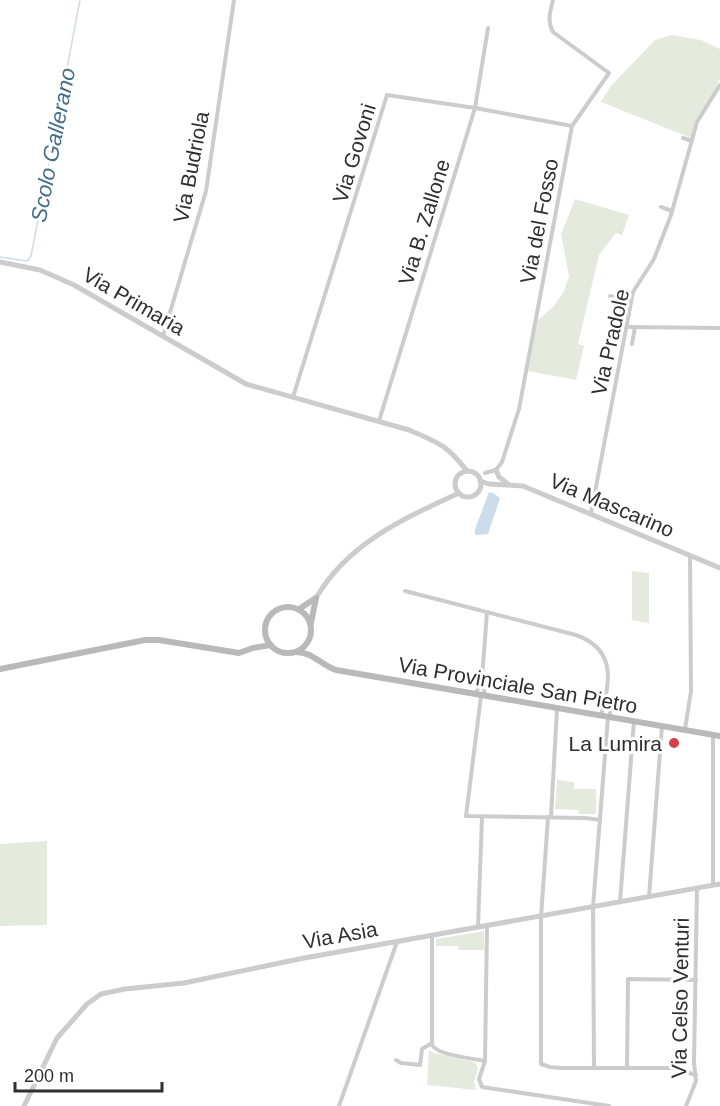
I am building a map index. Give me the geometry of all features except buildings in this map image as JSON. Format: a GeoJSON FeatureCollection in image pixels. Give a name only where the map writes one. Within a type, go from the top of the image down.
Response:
{"type":"FeatureCollection","features":[{"type":"Feature","properties":{"kind":"main road"},"geometry":{"type":"LineString","coordinates":[[299,609],[316,598]]}},
{"type":"Feature","properties":{"kind":"main road"},"geometry":{"type":"LineString","coordinates":[[314,656],[309,640],[316,598]]}},
{"type":"Feature","properties":{"kind":"main road"},"geometry":{"type":"LineString","coordinates":[[254,648],[265,633],[267,620],[276,610],[285,607],[299,609],[308,617],[311,625]]}},
{"type":"Feature","properties":{"kind":"main road"},"geometry":{"type":"LineString","coordinates":[[265,633],[271,645],[285,653],[296,652],[309,640]]}},
{"type":"Feature","properties":{"kind":"main road"},"geometry":{"type":"LineString","coordinates":[[0,669],[145,640],[159,640],[239,653],[271,645]]}},
{"type":"Feature","properties":{"kind":"main road","name":"Via Provinciale San Pietro"},"geometry":{"type":"LineString","coordinates":[[296,652],[314,656],[326,666],[336,670],[717,736]]}},
{"type":"Feature","properties":{"kind":"street","name":"Via Budriola"},"geometry":{"type":"LineString","coordinates":[[163,336],[206,191],[234,0]]}},
{"type":"Feature","properties":{"kind":"street","name":"Via del Fosso"},"geometry":{"type":"LineString","coordinates":[[496,470],[502,462],[519,409],[572,126],[609,73],[553,32],[549,15],[553,0]]}},
{"type":"Feature","properties":{"kind":"street","name":"Via B. Zallone"},"geometry":{"type":"LineString","coordinates":[[379,422],[475,108],[488,28]]}},
{"type":"Feature","properties":{"kind":"street","name":"Via Pradole"},"geometry":{"type":"LineString","coordinates":[[591,513],[633,292],[654,259],[672,211],[697,122],[720,85]]}},
{"type":"Feature","properties":{"kind":"street","name":"Via Govoni"},"geometry":{"type":"LineString","coordinates":[[293,397],[387,95],[572,126]]}},
{"type":"Feature","properties":{"kind":"street"},"geometry":{"type":"LineString","coordinates":[[683,138],[692,141]]}},
{"type":"Feature","properties":{"kind":"street"},"geometry":{"type":"LineString","coordinates":[[661,207],[672,211]]}},
{"type":"Feature","properties":{"kind":"street","name":"Via Primaria"},"geometry":{"type":"LineString","coordinates":[[0,262],[40,270],[74,285],[246,384],[293,397]]}},
{"type":"Feature","properties":{"kind":"street"},"geometry":{"type":"LineString","coordinates":[[610,296],[631,300]]}},
{"type":"Feature","properties":{"kind":"street"},"geometry":{"type":"LineString","coordinates":[[626,327],[720,328]]}},
{"type":"Feature","properties":{"kind":"street"},"geometry":{"type":"LineString","coordinates":[[632,344],[635,327]]}},
{"type":"Feature","properties":{"kind":"street"},"geometry":{"type":"LineString","coordinates":[[293,397],[431,439],[445,446],[459,460],[464,472],[479,480]]}},
{"type":"Feature","properties":{"kind":"street"},"geometry":{"type":"LineString","coordinates":[[457,490],[469,497],[476,494],[479,480],[485,473],[496,470],[499,477],[508,484]]}},
{"type":"Feature","properties":{"kind":"street"},"geometry":{"type":"LineString","coordinates":[[457,490],[456,480],[464,472]]}},
{"type":"Feature","properties":{"kind":"street","name":"Via Mascarino"},"geometry":{"type":"LineString","coordinates":[[479,480],[489,484],[523,486],[720,568]]}},
{"type":"Feature","properties":{"kind":"street"},"geometry":{"type":"LineString","coordinates":[[316,598],[338,566],[362,544],[457,490]]}},
{"type":"Feature","properties":{"kind":"street"},"geometry":{"type":"LineString","coordinates":[[685,729],[691,691],[690,555]]}},
{"type":"Feature","properties":{"kind":"street"},"geometry":{"type":"LineString","coordinates":[[405,591],[576,635],[593,642],[607,663],[607,717],[593,907],[594,1068]]}},
{"type":"Feature","properties":{"kind":"street"},"geometry":{"type":"LineString","coordinates":[[487,612],[482,679],[466,816],[600,820]]}},
{"type":"Feature","properties":{"kind":"street"},"geometry":{"type":"LineString","coordinates":[[480,696],[482,679]]}},
{"type":"Feature","properties":{"kind":"street"},"geometry":{"type":"LineString","coordinates":[[607,696],[607,717]]}},
{"type":"Feature","properties":{"kind":"street"},"geometry":{"type":"LineString","coordinates":[[557,709],[541,917],[541,1064],[555,1068],[673,1068],[696,1075]]}},
{"type":"Feature","properties":{"kind":"street"},"geometry":{"type":"LineString","coordinates":[[620,903],[634,721]]}},
{"type":"Feature","properties":{"kind":"street"},"geometry":{"type":"LineString","coordinates":[[649,897],[662,726]]}},
{"type":"Feature","properties":{"kind":"street"},"geometry":{"type":"LineString","coordinates":[[712,885],[717,736]]}},
{"type":"Feature","properties":{"kind":"street"},"geometry":{"type":"LineString","coordinates":[[478,928],[482,817]]}},
{"type":"Feature","properties":{"kind":"street","name":"Via Asia"},"geometry":{"type":"LineString","coordinates":[[24,1106],[57,1038],[87,1004],[101,994],[125,989],[184,983],[304,958],[720,884]]}},
{"type":"Feature","properties":{"kind":"street","name":"Via Celso Venturi"},"geometry":{"type":"LineString","coordinates":[[686,1106],[696,1081],[694,1063],[697,888]]}},
{"type":"Feature","properties":{"kind":"street"},"geometry":{"type":"LineString","coordinates":[[487,927],[485,1061],[479,1079],[482,1087],[609,1106]]}},
{"type":"Feature","properties":{"kind":"street"},"geometry":{"type":"LineString","coordinates":[[432,936],[432,1043],[435,1050],[485,1061]]}},
{"type":"Feature","properties":{"kind":"street"},"geometry":{"type":"LineString","coordinates":[[339,1106],[397,942]]}},
{"type":"Feature","properties":{"kind":"street"},"geometry":{"type":"LineString","coordinates":[[627,1068],[628,979],[696,980]]}},
{"type":"Feature","properties":{"kind":"street"},"geometry":{"type":"LineString","coordinates":[[396,1060],[400,1063],[420,1065],[422,1049],[432,1043]]}},
{"type":"Feature","properties":{"kind":"shaded area"},"geometry":{"type":"Polygon","coordinates":[[[672,35],[701,40],[720,49],[720,78],[716,89],[695,122],[691,138],[601,102],[610,87],[655,40],[672,35]]]}},
{"type":"Feature","properties":{"kind":"shaded area"},"geometry":{"type":"Polygon","coordinates":[[[575,199],[629,215],[622,235],[616,233],[599,255],[578,344],[584,346],[576,380],[528,371],[537,321],[554,306],[564,291],[569,276],[561,234],[575,199]]]}},
{"type":"Feature","properties":{"kind":"shaded area"},"geometry":{"type":"Polygon","coordinates":[[[632,571],[649,573],[649,623],[632,620],[632,571]]]}},
{"type":"Feature","properties":{"kind":"shaded area"},"geometry":{"type":"Polygon","coordinates":[[[557,780],[574,782],[574,789],[596,789],[596,814],[579,814],[579,810],[555,809],[557,780]]]}},
{"type":"Feature","properties":{"kind":"shaded area"},"geometry":{"type":"Polygon","coordinates":[[[47,841],[47,925],[0,926],[0,844],[47,841]]]}},
{"type":"Feature","properties":{"kind":"shaded area"},"geometry":{"type":"Polygon","coordinates":[[[484,931],[484,950],[458,950],[458,946],[436,946],[436,939],[484,931]]]}},
{"type":"Feature","properties":{"kind":"shaded area"},"geometry":{"type":"Polygon","coordinates":[[[429,1050],[475,1062],[478,1068],[474,1082],[476,1090],[427,1085],[429,1050]]]}},
{"type":"Feature","properties":{"kind":"water"},"geometry":{"type":"Polygon","coordinates":[[[489,492],[500,498],[488,534],[475,535],[475,529],[489,492]]]}},
{"type":"Feature","properties":{"kind":"waterway","name":"Scolo Gallerano"},"geometry":{"type":"LineString","coordinates":[[0,257],[27,261],[31,256],[80,0]]}},
{"type":"Feature","properties":{"kind":"place","name":"La Lumira"},"geometry":{"type":"Point","coordinates":[674,743]}}]}
